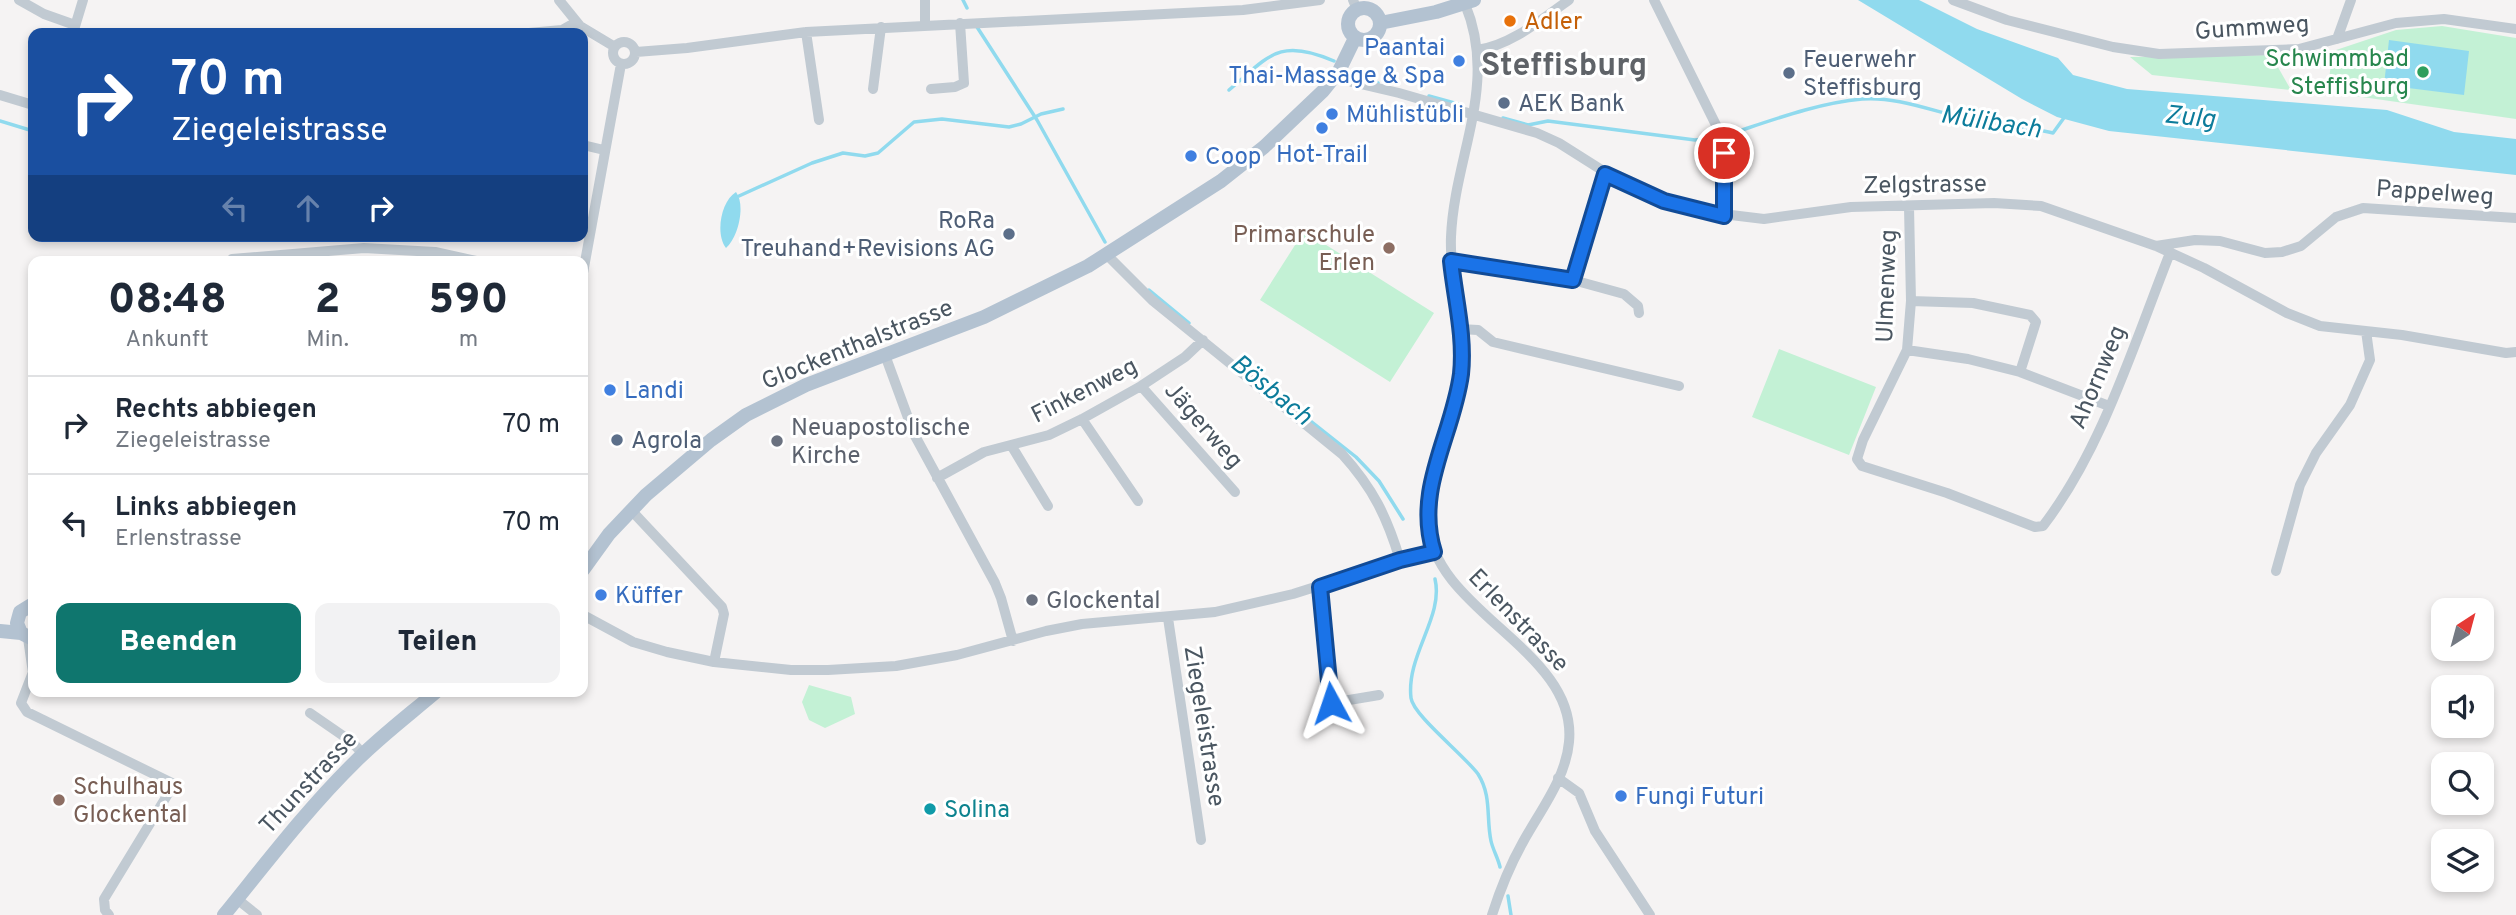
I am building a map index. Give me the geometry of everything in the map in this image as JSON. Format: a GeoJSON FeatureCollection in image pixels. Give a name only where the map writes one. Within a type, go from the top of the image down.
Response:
{"type":"FeatureCollection","features":[{"type":"Feature","properties":{"kind":"main road"},"geometry":{"type":"LineString","coordinates":[[1380,23],[1470,2]]}},
{"type":"Feature","properties":{"kind":"main road"},"geometry":{"type":"LineString","coordinates":[[1355,5],[1372,10],[1380,23],[1379,32],[1364,41],[1355,38],[1349,31],[1348,23],[1355,5]]}},
{"type":"Feature","properties":{"kind":"main road","name":"Glockenthalstrasse"},"geometry":{"type":"LineString","coordinates":[[588,556],[631,510],[678,467],[746,415],[806,385],[969,324],[1106,254],[1221,181],[1256,154],[1308,107],[1336,75],[1355,38]]}},
{"type":"Feature","properties":{"kind":"main road"},"geometry":{"type":"LineString","coordinates":[[0,624],[18,615],[28,606]]}},
{"type":"Feature","properties":{"kind":"main road"},"geometry":{"type":"LineString","coordinates":[[18,615],[17,623],[27,637]]}},
{"type":"Feature","properties":{"kind":"main road"},"geometry":{"type":"LineString","coordinates":[[0,631],[27,637]]}},
{"type":"Feature","properties":{"kind":"main road","name":"Thunstrasse"},"geometry":{"type":"LineString","coordinates":[[224,915],[312,807],[363,754],[430,697]]}},
{"type":"Feature","properties":{"kind":"street"},"geometry":{"type":"LineString","coordinates":[[19,0],[72,28]]}},
{"type":"Feature","properties":{"kind":"street"},"geometry":{"type":"LineString","coordinates":[[74,28],[83,0]]}},
{"type":"Feature","properties":{"kind":"street"},"geometry":{"type":"LineString","coordinates":[[559,0],[576,22],[585,28]]}},
{"type":"Feature","properties":{"kind":"street"},"geometry":{"type":"LineString","coordinates":[[925,0],[925,25]]}},
{"type":"Feature","properties":{"kind":"street"},"geometry":{"type":"LineString","coordinates":[[636,52],[806,32],[1243,10],[1320,0]]}},
{"type":"Feature","properties":{"kind":"street"},"geometry":{"type":"LineString","coordinates":[[1477,50],[1491,49],[1569,0]]}},
{"type":"Feature","properties":{"kind":"street"},"geometry":{"type":"LineString","coordinates":[[1654,0],[1718,129],[1724,153],[1724,216]]}},
{"type":"Feature","properties":{"kind":"street","name":"Gummweg"},"geometry":{"type":"LineString","coordinates":[[1953,0],[2007,20],[2113,47],[2159,54],[2298,49],[2396,23],[2444,19],[2516,29]]}},
{"type":"Feature","properties":{"kind":"street"},"geometry":{"type":"LineString","coordinates":[[2337,39],[2351,0]]}},
{"type":"Feature","properties":{"kind":"street","name":"Erlenstrasse"},"geometry":{"type":"LineString","coordinates":[[1470,2],[1477,50],[1474,115],[1452,222],[1451,261],[1462,365],[1459,388],[1430,488],[1429,530],[1434,552],[1449,577],[1556,688],[1564,705],[1569,729],[1567,756],[1558,778],[1514,859],[1492,915]]}},
{"type":"Feature","properties":{"kind":"street"},"geometry":{"type":"LineString","coordinates":[[566,28],[576,22]]}},
{"type":"Feature","properties":{"kind":"street"},"geometry":{"type":"LineString","coordinates":[[931,89],[955,87],[964,83],[960,23]]}},
{"type":"Feature","properties":{"kind":"street"},"geometry":{"type":"LineString","coordinates":[[873,89],[881,27]]}},
{"type":"Feature","properties":{"kind":"street"},"geometry":{"type":"LineString","coordinates":[[588,30],[615,47]]}},
{"type":"Feature","properties":{"kind":"street"},"geometry":{"type":"LineString","coordinates":[[806,32],[819,120]]}},
{"type":"Feature","properties":{"kind":"street"},"geometry":{"type":"LineString","coordinates":[[621,64],[614,57],[615,47],[620,43],[627,42],[636,52]]}},
{"type":"Feature","properties":{"kind":"street"},"geometry":{"type":"LineString","coordinates":[[621,64],[631,62],[636,52]]}},
{"type":"Feature","properties":{"kind":"street"},"geometry":{"type":"LineString","coordinates":[[586,256],[621,64]]}},
{"type":"Feature","properties":{"kind":"street","name":"Zelgstrasse"},"geometry":{"type":"LineString","coordinates":[[1336,75],[1352,82],[1545,136],[1605,174],[1664,201],[1724,216],[1764,219],[1851,207],[1994,203],[2040,206],[2156,246],[2320,326],[2506,353],[2516,352]]}},
{"type":"Feature","properties":{"kind":"street"},"geometry":{"type":"LineString","coordinates":[[0,95],[28,103]]}},
{"type":"Feature","properties":{"kind":"street"},"geometry":{"type":"LineString","coordinates":[[588,146],[604,150]]}},
{"type":"Feature","properties":{"kind":"street"},"geometry":{"type":"LineString","coordinates":[[1573,280],[1605,174]]}},
{"type":"Feature","properties":{"kind":"street","name":"Ulmenweg"},"geometry":{"type":"LineString","coordinates":[[1909,207],[1912,301],[1907,350],[1863,440],[1857,459],[1862,466],[1947,493],[2035,527],[2043,526],[2053,513]]}},
{"type":"Feature","properties":{"kind":"street","name":"Pappelweg"},"geometry":{"type":"LineString","coordinates":[[2156,246],[2195,240],[2220,241],[2265,253],[2281,252],[2301,246],[2336,217],[2362,208],[2516,218]]}},
{"type":"Feature","properties":{"kind":"street"},"geometry":{"type":"LineString","coordinates":[[268,256],[364,248],[423,251],[450,256]]}},
{"type":"Feature","properties":{"kind":"street"},"geometry":{"type":"LineString","coordinates":[[1106,254],[1152,300],[1342,454],[1359,472],[1384,512],[1400,560]]}},
{"type":"Feature","properties":{"kind":"street","name":"Ahornweg"},"geometry":{"type":"LineString","coordinates":[[2053,513],[2109,407],[2170,254]]}},
{"type":"Feature","properties":{"kind":"street"},"geometry":{"type":"LineString","coordinates":[[1451,261],[1573,280],[1624,294],[1638,306],[1639,313]]}},
{"type":"Feature","properties":{"kind":"street"},"geometry":{"type":"LineString","coordinates":[[1912,301],[1973,303],[2030,315],[2036,322],[2020,372]]}},
{"type":"Feature","properties":{"kind":"street"},"geometry":{"type":"LineString","coordinates":[[1460,328],[1478,330],[1493,342],[1679,386]]}},
{"type":"Feature","properties":{"kind":"street"},"geometry":{"type":"LineString","coordinates":[[2276,571],[2300,485],[2316,453],[2350,405],[2370,360],[2366,331]]}},
{"type":"Feature","properties":{"kind":"street","name":"Finkenweg"},"geometry":{"type":"LineString","coordinates":[[937,478],[984,453],[1049,435],[1082,419],[1141,386],[1185,357],[1203,340]]}},
{"type":"Feature","properties":{"kind":"street"},"geometry":{"type":"LineString","coordinates":[[1907,350],[1968,359],[2020,372],[2109,407]]}},
{"type":"Feature","properties":{"kind":"street"},"geometry":{"type":"LineString","coordinates":[[885,355],[914,434],[995,583],[1013,641]]}},
{"type":"Feature","properties":{"kind":"street","name":"Jägerweg"},"geometry":{"type":"LineString","coordinates":[[1141,386],[1235,492]]}},
{"type":"Feature","properties":{"kind":"street"},"geometry":{"type":"LineString","coordinates":[[1082,419],[1138,501]]}},
{"type":"Feature","properties":{"kind":"street"},"geometry":{"type":"LineString","coordinates":[[1011,445],[1048,506]]}},
{"type":"Feature","properties":{"kind":"street"},"geometry":{"type":"LineString","coordinates":[[631,510],[722,607],[724,614],[714,662]]}},
{"type":"Feature","properties":{"kind":"street","name":"Ziegeleistrasse"},"geometry":{"type":"LineString","coordinates":[[588,618],[634,642],[714,662],[791,670],[855,669],[937,660],[1082,624],[1215,612],[1320,587],[1400,560],[1434,552]]}},
{"type":"Feature","properties":{"kind":"street"},"geometry":{"type":"LineString","coordinates":[[1320,587],[1331,703],[1379,695]]}},
{"type":"Feature","properties":{"kind":"street","name":"Ziegeleistrasse"},"geometry":{"type":"LineString","coordinates":[[1168,618],[1201,840]]}},
{"type":"Feature","properties":{"kind":"street"},"geometry":{"type":"LineString","coordinates":[[28,685],[21,703],[27,712],[174,785],[104,899],[105,910],[109,915]]}},
{"type":"Feature","properties":{"kind":"street"},"geometry":{"type":"LineString","coordinates":[[310,713],[352,742],[363,754]]}},
{"type":"Feature","properties":{"kind":"street"},"geometry":{"type":"LineString","coordinates":[[1558,778],[1579,793],[1595,831],[1650,915]]}},
{"type":"Feature","properties":{"kind":"street"},"geometry":{"type":"LineString","coordinates":[[237,899],[257,915]]}},
{"type":"Feature","properties":{"kind":"green space","name":"Schwimmbad Steffisburg"},"geometry":{"type":"Polygon","coordinates":[[[2442,26],[2516,38],[2516,119],[2327,92],[2333,51],[2396,30],[2442,26]]]}},
{"type":"Feature","properties":{"kind":"green space"},"geometry":{"type":"Polygon","coordinates":[[[2271,55],[2291,90],[2152,75],[2130,57],[2271,55]]]}},
{"type":"Feature","properties":{"kind":"green space"},"geometry":{"type":"Polygon","coordinates":[[[1304,231],[1434,313],[1390,382],[1260,300],[1304,231]]]}},
{"type":"Feature","properties":{"kind":"green space"},"geometry":{"type":"Polygon","coordinates":[[[1779,349],[1876,387],[1849,455],[1752,417],[1779,349]]]}},
{"type":"Feature","properties":{"kind":"green space"},"geometry":{"type":"Polygon","coordinates":[[[809,685],[851,697],[855,714],[825,728],[809,720],[802,702],[809,685]]]}},
{"type":"Feature","properties":{"kind":"water","name":"Zulg"},"geometry":{"type":"Polygon","coordinates":[[[1858,0],[1919,0],[1977,29],[2058,58],[2073,75],[2127,89],[2387,110],[2454,132],[2516,139],[2516,175],[2109,131],[2057,117],[2022,99],[1858,0]]]}},
{"type":"Feature","properties":{"kind":"water"},"geometry":{"type":"Polygon","coordinates":[[[2389,40],[2469,51],[2464,95],[2384,85],[2389,40]]]}},
{"type":"Feature","properties":{"kind":"water"},"geometry":{"type":"Polygon","coordinates":[[[736,192],[740,205],[739,221],[734,237],[726,248],[721,235],[721,218],[731,196],[736,192]]]}},
{"type":"Feature","properties":{"kind":"waterway","name":"Bösbach"},"geometry":{"type":"LineString","coordinates":[[963,0],[967,8]]}},
{"type":"Feature","properties":{"kind":"waterway","name":"Bösbach"},"geometry":{"type":"LineString","coordinates":[[977,27],[1037,120],[1105,242]]}},
{"type":"Feature","properties":{"kind":"waterway","name":"Mülibach"},"geometry":{"type":"LineString","coordinates":[[1229,90],[1276,54],[1300,51],[1334,61]]}},
{"type":"Feature","properties":{"kind":"waterway","name":"Mülibach"},"geometry":{"type":"LineString","coordinates":[[1360,78],[1378,83]]}},
{"type":"Feature","properties":{"kind":"waterway","name":"Mülibach"},"geometry":{"type":"LineString","coordinates":[[1429,96],[1458,104]]}},
{"type":"Feature","properties":{"kind":"waterway","name":"Mülibach"},"geometry":{"type":"LineString","coordinates":[[1727,135],[1811,108],[1862,99],[1904,102],[1973,120],[2053,133],[2066,115]]}},
{"type":"Feature","properties":{"kind":"waterway","name":"Mülibach"},"geometry":{"type":"LineString","coordinates":[[739,196],[812,163],[843,153],[865,156],[878,153],[914,122],[942,119],[1009,127],[1041,114],[1063,109]]}},
{"type":"Feature","properties":{"kind":"waterway","name":"Mülibach"},"geometry":{"type":"LineString","coordinates":[[1503,118],[1528,125],[1548,121],[1695,140],[1712,138]]}},
{"type":"Feature","properties":{"kind":"waterway","name":"Mülibach"},"geometry":{"type":"LineString","coordinates":[[0,121],[28,129]]}},
{"type":"Feature","properties":{"kind":"waterway","name":"Bösbach"},"geometry":{"type":"LineString","coordinates":[[1149,290],[1189,323]]}},
{"type":"Feature","properties":{"kind":"waterway","name":"Bösbach"},"geometry":{"type":"LineString","coordinates":[[1260,381],[1356,457],[1379,481],[1403,519]]}},
{"type":"Feature","properties":{"kind":"waterway","name":"Bösbach"},"geometry":{"type":"LineString","coordinates":[[1435,579],[1434,608],[1414,667],[1411,698],[1429,725],[1478,774],[1487,799],[1491,841],[1500,867]]}},
{"type":"Feature","properties":{"kind":"waterway","name":"Bösbach"},"geometry":{"type":"LineString","coordinates":[[1508,896],[1511,915]]}},
{"type":"Feature","properties":{"kind":"place","name":"Adler"},"geometry":{"type":"Point","coordinates":[1510,21]}},
{"type":"Feature","properties":{"kind":"place","name":"Paantai Thai-Massage & Spa"},"geometry":{"type":"Point","coordinates":[1459,61]}},
{"type":"Feature","properties":{"kind":"place","name":"Schwimmbad Steffisburg"},"geometry":{"type":"Point","coordinates":[2423,72]}},
{"type":"Feature","properties":{"kind":"place","name":"Feuerwehr Steffisburg"},"geometry":{"type":"Point","coordinates":[1789,73]}},
{"type":"Feature","properties":{"kind":"place","name":"AEK Bank"},"geometry":{"type":"Point","coordinates":[1504,103]}},
{"type":"Feature","properties":{"kind":"place","name":"Mühlistübli"},"geometry":{"type":"Point","coordinates":[1332,114]}},
{"type":"Feature","properties":{"kind":"place","name":"Hot-Trail"},"geometry":{"type":"Point","coordinates":[1322,128]}},
{"type":"Feature","properties":{"kind":"place","name":"Coop"},"geometry":{"type":"Point","coordinates":[1191,156]}},
{"type":"Feature","properties":{"kind":"place","name":"RoRa Treuhand+Revisions AG"},"geometry":{"type":"Point","coordinates":[1009,234]}},
{"type":"Feature","properties":{"kind":"place","name":"Primarschule Erlen"},"geometry":{"type":"Point","coordinates":[1389,248]}},
{"type":"Feature","properties":{"kind":"place","name":"Landi"},"geometry":{"type":"Point","coordinates":[610,390]}},
{"type":"Feature","properties":{"kind":"place","name":"Agrola"},"geometry":{"type":"Point","coordinates":[617,440]}},
{"type":"Feature","properties":{"kind":"place","name":"Neuapostolische Kirche"},"geometry":{"type":"Point","coordinates":[777,441]}},
{"type":"Feature","properties":{"kind":"place","name":"Küffer"},"geometry":{"type":"Point","coordinates":[601,595]}},
{"type":"Feature","properties":{"kind":"place","name":"Glockental"},"geometry":{"type":"Point","coordinates":[1032,600]}},
{"type":"Feature","properties":{"kind":"place","name":"Fungi Futuri"},"geometry":{"type":"Point","coordinates":[1621,796]}},
{"type":"Feature","properties":{"kind":"place","name":"Schulhaus Glockental"},"geometry":{"type":"Point","coordinates":[59,800]}},
{"type":"Feature","properties":{"kind":"place","name":"Solina"},"geometry":{"type":"Point","coordinates":[930,809]}},
{"type":"Feature","properties":{"kind":"district","name":"Steffisburg"},"geometry":{"type":"Point","coordinates":[1564,64]}},
{"type":"Feature","properties":{"kind":"route"},"geometry":{"type":"LineString","coordinates":[[1331,703],[1320,587],[1400,560],[1434,552],[1429,530],[1430,488],[1457,398],[1462,365],[1462,344],[1451,261],[1573,280],[1605,174],[1664,201],[1724,216],[1724,153]]}}]}
